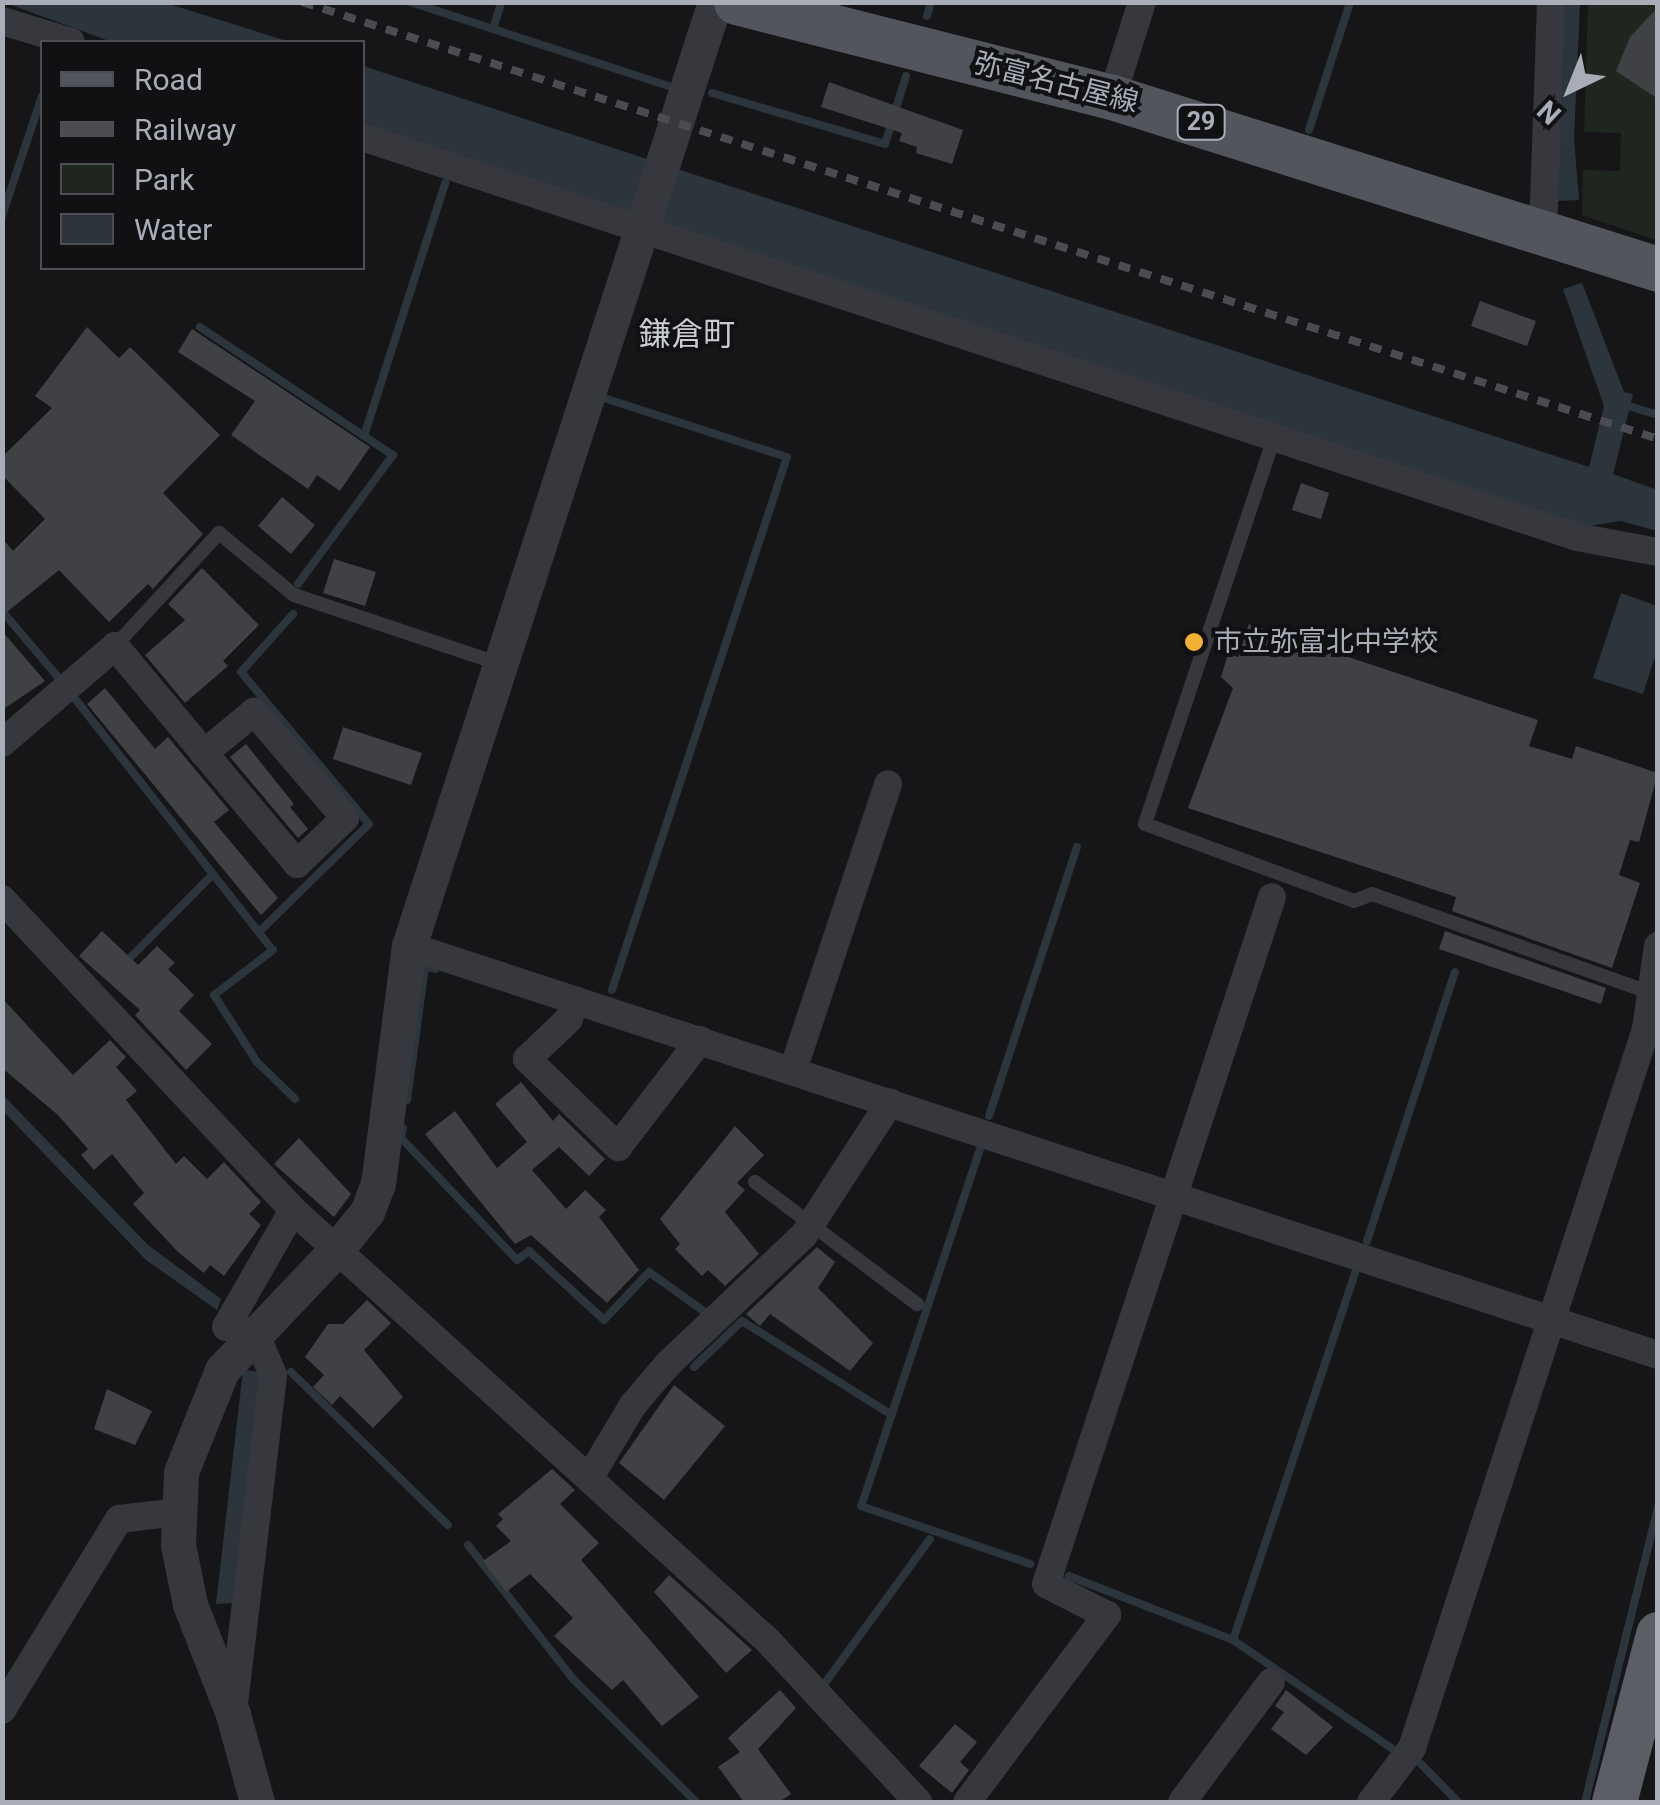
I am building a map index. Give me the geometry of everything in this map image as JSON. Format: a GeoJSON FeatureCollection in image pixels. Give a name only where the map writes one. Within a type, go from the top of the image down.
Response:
{"type":"FeatureCollection","features":[{"type":"Feature","properties":{"kind":"highway"},"geometry":{"type":"LineString","coordinates":[[1614,1802],[1658,1634]]}},
{"type":"Feature","properties":{"kind":"main road","name":"弥富名古屋線"},"geometry":{"type":"LineString","coordinates":[[736,2],[1112,97],[1658,269]]}},
{"type":"Feature","properties":{"kind":"street"},"geometry":{"type":"LineString","coordinates":[[240,1328],[336,1250],[366,1212],[378,1184],[408,946],[715,2]]}},
{"type":"Feature","properties":{"kind":"street"},"geometry":{"type":"LineString","coordinates":[[1112,97],[1142,2]]}},
{"type":"Feature","properties":{"kind":"street"},"geometry":{"type":"LineString","coordinates":[[1543,230],[1550,2]]}},
{"type":"Feature","properties":{"kind":"street"},"geometry":{"type":"LineString","coordinates":[[2,21],[64,40]]}},
{"type":"Feature","properties":{"kind":"street"},"geometry":{"type":"LineString","coordinates":[[365,138],[644,225],[1577,537],[1658,552]]}},
{"type":"Feature","properties":{"kind":"street"},"geometry":{"type":"LineString","coordinates":[[7,728],[115,646],[204,753],[297,864],[345,818],[254,712],[204,753]]}},
{"type":"Feature","properties":{"kind":"street"},"geometry":{"type":"LineString","coordinates":[[794,1070],[888,784]]}},
{"type":"Feature","properties":{"kind":"street"},"geometry":{"type":"LineString","coordinates":[[967,1802],[1108,1615],[1046,1584],[1276,885]]}},
{"type":"Feature","properties":{"kind":"street"},"geometry":{"type":"LineString","coordinates":[[2,899],[293,1210],[768,1640],[918,1802]]}},
{"type":"Feature","properties":{"kind":"street"},"geometry":{"type":"LineString","coordinates":[[408,946],[1658,1355]]}},
{"type":"Feature","properties":{"kind":"street"},"geometry":{"type":"LineString","coordinates":[[1372,1802],[1412,1748],[1646,1028],[1658,946]]}},
{"type":"Feature","properties":{"kind":"street"},"geometry":{"type":"LineString","coordinates":[[575,1000],[569,1019],[527,1059],[618,1147],[700,1040]]}},
{"type":"Feature","properties":{"kind":"street"},"geometry":{"type":"LineString","coordinates":[[590,1477],[633,1405],[668,1364],[742,1300],[813,1222],[890,1102]]}},
{"type":"Feature","properties":{"kind":"street"},"geometry":{"type":"LineString","coordinates":[[257,1802],[233,1714],[190,1604],[177,1512],[195,1423],[293,1210]]}},
{"type":"Feature","properties":{"kind":"street"},"geometry":{"type":"LineString","coordinates":[[233,1714],[273,1376],[240,1328]]}},
{"type":"Feature","properties":{"kind":"street"},"geometry":{"type":"LineString","coordinates":[[2,1710],[118,1519],[177,1512]]}},
{"type":"Feature","properties":{"kind":"street"},"geometry":{"type":"LineString","coordinates":[[1182,1802],[1271,1682]]}},
{"type":"Feature","properties":{"kind":"lane"},"geometry":{"type":"LineString","coordinates":[[1274,438],[1145,824],[1276,885],[1354,901],[1372,894],[1651,993]]}},
{"type":"Feature","properties":{"kind":"lane"},"geometry":{"type":"LineString","coordinates":[[115,646],[220,533],[294,595],[500,664]]}},
{"type":"Feature","properties":{"kind":"lane"},"geometry":{"type":"LineString","coordinates":[[755,1182],[917,1304]]}},
{"type":"Feature","properties":{"kind":"green space"},"geometry":{"type":"Polygon","coordinates":[[[1588,3],[1657,3],[1657,240],[1582,215],[1583,170],[1620,171],[1621,133],[1584,132],[1588,3]]]}},
{"type":"Feature","properties":{"kind":"water"},"geometry":{"type":"Polygon","coordinates":[[[3,2],[166,3],[284,40],[107,40],[3,2]]]}},
{"type":"Feature","properties":{"kind":"water"},"geometry":{"type":"Polygon","coordinates":[[[1560,3],[1580,3],[1574,138],[1579,200],[1556,201],[1560,3]]]}},
{"type":"Feature","properties":{"kind":"water"},"geometry":{"type":"Polygon","coordinates":[[[365,67],[1589,467],[1604,406],[1563,289],[1582,283],[1624,392],[1633,394],[1613,474],[1657,490],[1657,531],[1621,521],[1587,526],[365,124],[365,67]]]}},
{"type":"Feature","properties":{"kind":"water"},"geometry":{"type":"Polygon","coordinates":[[[1621,593],[1657,606],[1657,650],[1643,694],[1593,678],[1621,593]]]}},
{"type":"Feature","properties":{"kind":"water"},"geometry":{"type":"Polygon","coordinates":[[[3,1095],[148,1245],[221,1299],[217,1310],[146,1260],[3,1111],[3,1095]]]}},
{"type":"Feature","properties":{"kind":"water"},"geometry":{"type":"Polygon","coordinates":[[[243,1370],[261,1372],[232,1603],[216,1604],[243,1370]]]}},
{"type":"Feature","properties":{"kind":"building"},"geometry":{"type":"Polygon","coordinates":[[[1658,7],[1658,99],[1616,71],[1630,37],[1658,7]]]}},
{"type":"Feature","properties":{"kind":"building"},"geometry":{"type":"Polygon","coordinates":[[[829,82],[963,130],[952,164],[916,153],[917,147],[899,141],[902,133],[821,107],[829,82]]]}},
{"type":"Feature","properties":{"kind":"building"},"geometry":{"type":"Polygon","coordinates":[[[1480,301],[1536,321],[1527,346],[1471,326],[1480,301]]]}},
{"type":"Feature","properties":{"kind":"building"},"geometry":{"type":"Polygon","coordinates":[[[87,327],[119,358],[130,347],[220,435],[163,493],[203,534],[153,589],[148,584],[109,622],[59,570],[2,616],[2,538],[13,551],[45,519],[2,475],[2,457],[52,408],[35,396],[87,327]]]}},
{"type":"Feature","properties":{"kind":"building"},"geometry":{"type":"Polygon","coordinates":[[[192,329],[370,447],[340,491],[317,475],[308,489],[231,435],[255,401],[178,352],[192,329]]]}},
{"type":"Feature","properties":{"kind":"building"},"geometry":{"type":"Polygon","coordinates":[[[1301,483],[1329,493],[1321,519],[1292,510],[1301,483]]]}},
{"type":"Feature","properties":{"kind":"building"},"geometry":{"type":"Polygon","coordinates":[[[282,497],[315,525],[291,554],[258,526],[282,497]]]}},
{"type":"Feature","properties":{"kind":"building"},"geometry":{"type":"Polygon","coordinates":[[[334,559],[376,572],[365,606],[323,593],[334,559]]]}},
{"type":"Feature","properties":{"kind":"building"},"geometry":{"type":"Polygon","coordinates":[[[202,568],[259,625],[223,661],[228,666],[185,703],[145,655],[185,620],[168,604],[202,568]]]}},
{"type":"Feature","properties":{"kind":"building"},"geometry":{"type":"Polygon","coordinates":[[[1249,624],[1538,720],[1529,746],[1572,759],[1576,746],[1658,773],[1639,842],[1630,840],[1619,875],[1640,883],[1612,968],[1452,911],[1456,897],[1188,808],[1233,688],[1221,677],[1228,654],[1238,657],[1249,624]]]}},
{"type":"Feature","properties":{"kind":"building"},"geometry":{"type":"Polygon","coordinates":[[[2,631],[45,681],[2,710],[2,631]]]}},
{"type":"Feature","properties":{"kind":"building"},"geometry":{"type":"Polygon","coordinates":[[[105,688],[155,749],[168,737],[229,810],[214,822],[278,898],[261,915],[87,704],[105,688]]]}},
{"type":"Feature","properties":{"kind":"building"},"geometry":{"type":"Polygon","coordinates":[[[343,727],[422,753],[411,785],[333,759],[343,727]]]}},
{"type":"Feature","properties":{"kind":"building"},"geometry":{"type":"Polygon","coordinates":[[[246,744],[294,804],[290,807],[308,829],[298,838],[230,757],[246,744]]]}},
{"type":"Feature","properties":{"kind":"building"},"geometry":{"type":"Polygon","coordinates":[[[102,931],[138,965],[157,946],[175,963],[168,969],[194,995],[179,1011],[212,1044],[186,1070],[135,1015],[140,1010],[79,956],[102,931]]]}},
{"type":"Feature","properties":{"kind":"building"},"geometry":{"type":"Polygon","coordinates":[[[1445,931],[1606,988],[1601,1004],[1439,949],[1445,931]]]}},
{"type":"Feature","properties":{"kind":"building"},"geometry":{"type":"Polygon","coordinates":[[[2,998],[73,1075],[110,1040],[126,1057],[116,1067],[137,1091],[126,1100],[176,1164],[184,1156],[207,1179],[224,1162],[261,1202],[249,1214],[261,1225],[224,1276],[210,1265],[204,1273],[178,1252],[133,1204],[144,1193],[112,1154],[94,1170],[81,1155],[88,1149],[58,1115],[2,1068],[2,998]]]}},
{"type":"Feature","properties":{"kind":"building"},"geometry":{"type":"Polygon","coordinates":[[[521,1082],[553,1121],[559,1114],[605,1159],[589,1176],[559,1147],[532,1170],[566,1209],[585,1190],[606,1210],[599,1217],[639,1270],[607,1303],[531,1235],[515,1244],[425,1134],[455,1111],[497,1168],[527,1142],[495,1104],[521,1082]]]}},
{"type":"Feature","properties":{"kind":"building"},"geometry":{"type":"Polygon","coordinates":[[[735,1126],[764,1155],[737,1183],[745,1190],[725,1212],[759,1254],[725,1286],[708,1270],[702,1276],[675,1249],[680,1244],[660,1219],[735,1126]]]}},
{"type":"Feature","properties":{"kind":"building"},"geometry":{"type":"Polygon","coordinates":[[[299,1138],[351,1194],[334,1217],[274,1164],[299,1138]]]}},
{"type":"Feature","properties":{"kind":"building"},"geometry":{"type":"Polygon","coordinates":[[[817,1247],[835,1262],[818,1288],[873,1343],[850,1371],[770,1314],[760,1326],[746,1314],[817,1247]]]}},
{"type":"Feature","properties":{"kind":"building"},"geometry":{"type":"Polygon","coordinates":[[[367,1300],[391,1323],[364,1350],[403,1397],[373,1428],[340,1396],[332,1405],[313,1387],[324,1375],[305,1357],[328,1324],[343,1324],[367,1300]]]}},
{"type":"Feature","properties":{"kind":"building"},"geometry":{"type":"Polygon","coordinates":[[[674,1385],[725,1426],[664,1500],[619,1463],[674,1385]]]}},
{"type":"Feature","properties":{"kind":"building"},"geometry":{"type":"Polygon","coordinates":[[[107,1389],[152,1411],[135,1445],[94,1429],[107,1389]]]}},
{"type":"Feature","properties":{"kind":"building"},"geometry":{"type":"Polygon","coordinates":[[[552,1469],[575,1490],[560,1504],[599,1543],[581,1560],[699,1697],[662,1726],[623,1680],[612,1690],[554,1636],[573,1618],[530,1574],[506,1592],[483,1561],[511,1541],[496,1526],[503,1519],[498,1514],[552,1469]]]}},
{"type":"Feature","properties":{"kind":"building"},"geometry":{"type":"Polygon","coordinates":[[[669,1575],[752,1650],[726,1673],[654,1592],[669,1575]]]}},
{"type":"Feature","properties":{"kind":"building"},"geometry":{"type":"Polygon","coordinates":[[[780,1690],[796,1708],[758,1749],[791,1794],[779,1802],[744,1802],[718,1767],[740,1752],[728,1738],[780,1690]]]}},
{"type":"Feature","properties":{"kind":"building"},"geometry":{"type":"Polygon","coordinates":[[[1286,1690],[1333,1727],[1306,1755],[1271,1729],[1284,1712],[1275,1706],[1286,1690]]]}},
{"type":"Feature","properties":{"kind":"building"},"geometry":{"type":"Polygon","coordinates":[[[955,1724],[977,1742],[960,1762],[969,1770],[952,1793],[919,1766],[955,1724]]]}},
{"type":"Feature","properties":{"kind":"waterway"},"geometry":{"type":"LineString","coordinates":[[410,2],[669,86]]}},
{"type":"Feature","properties":{"kind":"waterway"},"geometry":{"type":"LineString","coordinates":[[493,29],[501,2]]}},
{"type":"Feature","properties":{"kind":"waterway"},"geometry":{"type":"LineString","coordinates":[[927,16],[931,2]]}},
{"type":"Feature","properties":{"kind":"waterway"},"geometry":{"type":"LineString","coordinates":[[1309,130],[1350,2]]}},
{"type":"Feature","properties":{"kind":"waterway"},"geometry":{"type":"LineString","coordinates":[[712,93],[885,144],[906,76]]}},
{"type":"Feature","properties":{"kind":"waterway"},"geometry":{"type":"LineString","coordinates":[[2,216],[40,102]]}},
{"type":"Feature","properties":{"kind":"waterway"},"geometry":{"type":"LineString","coordinates":[[364,436],[445,183]]}},
{"type":"Feature","properties":{"kind":"waterway"},"geometry":{"type":"LineString","coordinates":[[200,327],[393,455],[298,584]]}},
{"type":"Feature","properties":{"kind":"waterway"},"geometry":{"type":"LineString","coordinates":[[604,398],[787,457],[612,990]]}},
{"type":"Feature","properties":{"kind":"waterway"},"geometry":{"type":"LineString","coordinates":[[1622,404],[1658,415]]}},
{"type":"Feature","properties":{"kind":"waterway"},"geometry":{"type":"LineString","coordinates":[[2,611],[58,677]]}},
{"type":"Feature","properties":{"kind":"waterway"},"geometry":{"type":"LineString","coordinates":[[259,932],[369,824],[241,672],[293,614]]}},
{"type":"Feature","properties":{"kind":"waterway"},"geometry":{"type":"LineString","coordinates":[[76,700],[273,950],[214,995],[257,1062],[295,1099]]}},
{"type":"Feature","properties":{"kind":"waterway"},"geometry":{"type":"LineString","coordinates":[[989,1116],[1077,847]]}},
{"type":"Feature","properties":{"kind":"waterway"},"geometry":{"type":"LineString","coordinates":[[125,963],[213,874]]}},
{"type":"Feature","properties":{"kind":"waterway"},"geometry":{"type":"LineString","coordinates":[[407,1100],[425,966],[436,969]]}},
{"type":"Feature","properties":{"kind":"waterway"},"geometry":{"type":"LineString","coordinates":[[1367,1241],[1455,972]]}},
{"type":"Feature","properties":{"kind":"waterway"},"geometry":{"type":"LineString","coordinates":[[403,1128],[401,1138],[517,1260],[529,1251],[604,1320],[649,1272],[709,1315]]}},
{"type":"Feature","properties":{"kind":"waterway"},"geometry":{"type":"LineString","coordinates":[[980,1149],[861,1506],[1030,1564]]}},
{"type":"Feature","properties":{"kind":"waterway"},"geometry":{"type":"LineString","coordinates":[[1233,1640],[1356,1270]]}},
{"type":"Feature","properties":{"kind":"waterway"},"geometry":{"type":"LineString","coordinates":[[694,1367],[742,1321],[892,1415]]}},
{"type":"Feature","properties":{"kind":"waterway"},"geometry":{"type":"LineString","coordinates":[[291,1372],[448,1525]]}},
{"type":"Feature","properties":{"kind":"waterway"},"geometry":{"type":"LineString","coordinates":[[1585,1802],[1658,1506]]}},
{"type":"Feature","properties":{"kind":"waterway"},"geometry":{"type":"LineString","coordinates":[[825,1683],[930,1539]]}},
{"type":"Feature","properties":{"kind":"waterway"},"geometry":{"type":"LineString","coordinates":[[468,1545],[574,1680],[696,1802]]}},
{"type":"Feature","properties":{"kind":"waterway"},"geometry":{"type":"LineString","coordinates":[[1069,1576],[1233,1640],[1396,1751]]}},
{"type":"Feature","properties":{"kind":"waterway"},"geometry":{"type":"LineString","coordinates":[[1420,1763],[1458,1802]]}},
{"type":"Feature","properties":{"kind":"railway"},"geometry":{"type":"LineString","coordinates":[[302,2],[1658,439]]}},
{"type":"Feature","properties":{"kind":"place","name":"市立弥富北中学校"},"geometry":{"type":"Point","coordinates":[1194,642]}},
{"type":"Feature","properties":{"kind":"district","name":"鎌倉町"},"geometry":{"type":"Point","coordinates":[687,334]}}]}
